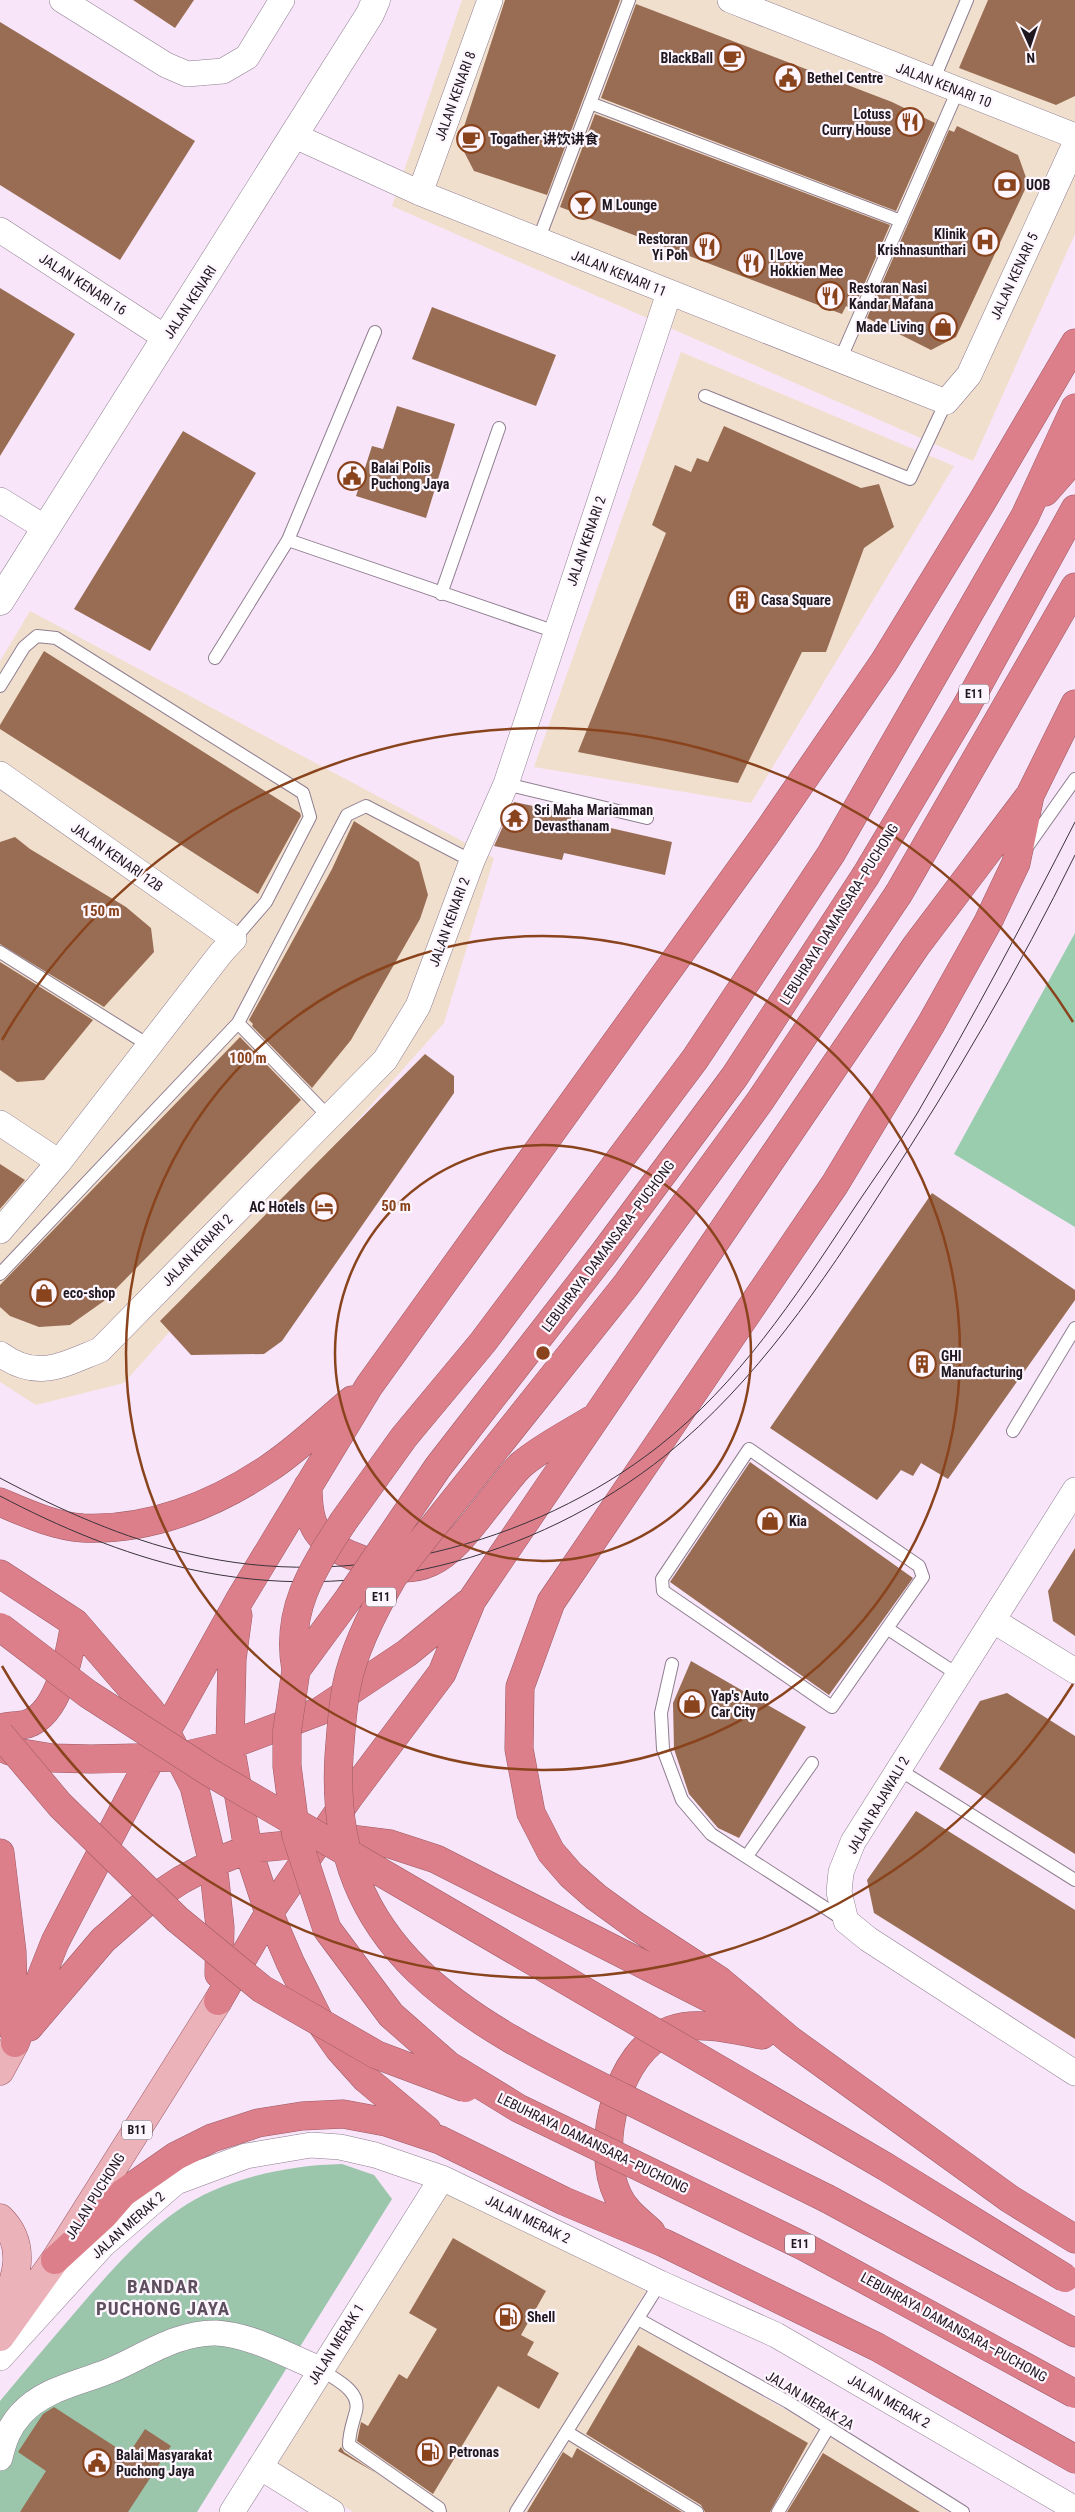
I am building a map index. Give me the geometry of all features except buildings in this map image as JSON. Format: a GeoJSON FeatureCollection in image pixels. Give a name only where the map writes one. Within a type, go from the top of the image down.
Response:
{"type":"FeatureCollection","features":[{"type":"Feature","properties":{"kind":"highway"},"geometry":{"type":"LineString","coordinates":[[15,2043],[55,1942],[166,1732],[240,1599],[369,1386],[768,831],[884,662],[983,500],[1075,343]]}},
{"type":"Feature","properties":{"kind":"highway"},"geometry":{"type":"LineString","coordinates":[[296,1670],[292,1647],[297,1609],[324,1551],[404,1437],[483,1342],[695,1059],[826,862],[1025,516],[1075,408]]}},
{"type":"Feature","properties":{"kind":"highway"},"geometry":{"type":"LineString","coordinates":[[1025,516],[1067,468],[1075,454]]}},
{"type":"Feature","properties":{"kind":"highway","name":"LEBUHRAYA DAMANSARA–PUCHONG"},"geometry":{"type":"LineString","coordinates":[[1075,509],[966,707],[866,875],[735,1076],[604,1253],[438,1467],[349,1598],[296,1670],[287,1731],[287,1766],[296,1835],[327,1929],[391,2014],[448,2065],[518,2108],[805,2247],[1075,2394]]}},
{"type":"Feature","properties":{"kind":"highway","name":"E11"},"geometry":{"type":"LineString","coordinates":[[1075,587],[899,893],[760,1101],[626,1285],[393,1577],[374,1610],[347,1682],[342,1717],[338,1773],[340,1827],[349,1861],[358,1884],[395,1946],[418,1972],[467,2012],[548,2060],[828,2199],[1075,2334]]}},
{"type":"Feature","properties":{"kind":"highway"},"geometry":{"type":"LineString","coordinates":[[218,2001],[269,1914],[317,1843],[442,1673],[472,1600],[601,1414],[916,946],[1030,795],[1075,704]]}},
{"type":"Feature","properties":{"kind":"highway"},"geometry":{"type":"LineString","coordinates":[[1030,795],[1016,863],[988,922],[931,1024],[835,1184],[551,1602],[520,1687],[519,1749],[531,1813],[551,1852],[571,1875],[596,1897],[636,1926],[720,1981],[790,2040],[1010,2199],[1075,2239]]}},
{"type":"Feature","properties":{"kind":"highway"},"geometry":{"type":"LineString","coordinates":[[0,1502],[40,1519],[83,1528],[126,1526],[166,1518],[198,1507],[268,1469],[369,1386]]}},
{"type":"Feature","properties":{"kind":"highway"},"geometry":{"type":"LineString","coordinates":[[308,1486],[308,1510],[314,1528],[323,1539],[339,1550],[384,1568],[411,1568],[434,1562],[454,1547],[521,1465],[601,1414]]}},
{"type":"Feature","properties":{"kind":"highway"},"geometry":{"type":"LineString","coordinates":[[0,1574],[75,1623],[150,1710],[166,1732],[194,1786],[213,1863],[220,1927],[218,2001]]}},
{"type":"Feature","properties":{"kind":"highway"},"geometry":{"type":"LineString","coordinates":[[240,1599],[232,1659],[230,1745],[248,1849],[269,1914],[290,1962],[320,2022],[339,2049],[366,2078],[440,2140]]}},
{"type":"Feature","properties":{"kind":"highway"},"geometry":{"type":"LineString","coordinates":[[0,1747],[10,1751],[52,1758],[152,1758],[179,1757],[230,1745],[320,1710],[408,1653],[472,1600]]}},
{"type":"Feature","properties":{"kind":"highway"},"geometry":{"type":"LineString","coordinates":[[0,1728],[28,1724],[46,1710],[67,1667],[75,1623]]}},
{"type":"Feature","properties":{"kind":"highway"},"geometry":{"type":"LineString","coordinates":[[0,1627],[88,1694],[209,1772],[886,2167],[1070,2281]]}},
{"type":"Feature","properties":{"kind":"highway"},"geometry":{"type":"LineString","coordinates":[[0,1734],[60,1805],[176,1919],[262,1989],[377,2055],[518,2108]]}},
{"type":"Feature","properties":{"kind":"highway"},"geometry":{"type":"LineString","coordinates":[[15,2043],[103,1940],[143,1905],[180,1880],[213,1863],[248,1849],[350,1839],[390,1844],[436,1858],[790,2040]]}},
{"type":"Feature","properties":{"kind":"highway"},"geometry":{"type":"LineString","coordinates":[[0,1853],[12,1952],[15,2043]]}},
{"type":"Feature","properties":{"kind":"highway"},"geometry":{"type":"LineString","coordinates":[[664,2243],[629,2213],[618,2196],[610,2167],[610,2134],[614,2109],[622,2083],[634,2061],[647,2043],[672,2029],[700,2026],[724,2028],[790,2040]]}},
{"type":"Feature","properties":{"kind":"highway"},"geometry":{"type":"LineString","coordinates":[[55,2260],[103,2216],[123,2193],[176,2156],[212,2138],[239,2129],[302,2116],[343,2114],[386,2122],[440,2140],[564,2202],[664,2243],[877,2348],[1075,2459]]}},
{"type":"Feature","properties":{"kind":"main road","name":"JALAN PUCHONG"},"geometry":{"type":"LineString","coordinates":[[0,2337],[55,2260],[218,2001]]}},
{"type":"Feature","properties":{"kind":"main road"},"geometry":{"type":"LineString","coordinates":[[0,2071],[15,2043]]}},
{"type":"Feature","properties":{"kind":"main road"},"geometry":{"type":"LineString","coordinates":[[0,2218],[13,2234],[17,2255],[17,2275],[0,2319]]}},
{"type":"Feature","properties":{"kind":"street"},"geometry":{"type":"LineString","coordinates":[[62,0],[166,65],[188,74],[222,71],[247,57],[282,0]]}},
{"type":"Feature","properties":{"kind":"street","name":"JALAN KENARI"},"geometry":{"type":"LineString","coordinates":[[0,601],[295,136],[370,14],[376,0]]}},
{"type":"Feature","properties":{"kind":"street","name":"JALAN KENARI 8"},"geometry":{"type":"LineString","coordinates":[[420,193],[490,0]]}},
{"type":"Feature","properties":{"kind":"street","name":"JALAN KENARI 10"},"geometry":{"type":"LineString","coordinates":[[730,0],[1075,136]]}},
{"type":"Feature","properties":{"kind":"street","name":"JALAN KENARI 11"},"geometry":{"type":"LineString","coordinates":[[295,136],[420,193],[946,402]]}},
{"type":"Feature","properties":{"kind":"street","name":"JALAN KENARI 5"},"geometry":{"type":"LineString","coordinates":[[946,402],[969,375],[1075,144]]}},
{"type":"Feature","properties":{"kind":"street","name":"JALAN KENARI 16"},"geometry":{"type":"LineString","coordinates":[[0,230],[166,338]]}},
{"type":"Feature","properties":{"kind":"street","name":"JALAN KENARI 2"},"geometry":{"type":"LineString","coordinates":[[0,1354],[9,1360],[34,1370],[55,1368],[100,1350],[385,1060],[418,1006],[472,861],[506,784],[669,293]]}},
{"type":"Feature","properties":{"kind":"street"},"geometry":{"type":"LineString","coordinates":[[0,500],[47,529]]}},
{"type":"Feature","properties":{"kind":"street","name":"JALAN KENARI 12B"},"geometry":{"type":"LineString","coordinates":[[0,774],[234,939]]}},
{"type":"Feature","properties":{"kind":"street"},"geometry":{"type":"LineString","coordinates":[[0,1231],[59,1162],[220,953],[234,939]]}},
{"type":"Feature","properties":{"kind":"street"},"geometry":{"type":"LineString","coordinates":[[0,1123],[59,1162]]}},
{"type":"Feature","properties":{"kind":"street","name":"JALAN RAJAWALI 2"},"geometry":{"type":"LineString","coordinates":[[846,1922],[839,1892],[841,1872],[853,1842],[898,1769],[960,1676],[1075,1490]]}},
{"type":"Feature","properties":{"kind":"street"},"geometry":{"type":"LineString","coordinates":[[994,1621],[1075,1671]]}},
{"type":"Feature","properties":{"kind":"street"},"geometry":{"type":"LineString","coordinates":[[846,1922],[868,1939],[1075,2073]]}},
{"type":"Feature","properties":{"kind":"street","name":"JALAN MERAK 2"},"geometry":{"type":"LineString","coordinates":[[0,2358],[103,2245],[176,2182],[246,2156],[311,2145],[340,2147],[375,2155],[442,2178],[660,2283],[776,2335],[1075,2509]]}},
{"type":"Feature","properties":{"kind":"street","name":"JALAN MERAK 1"},"geometry":{"type":"LineString","coordinates":[[232,2512],[320,2369],[442,2178]]}},
{"type":"Feature","properties":{"kind":"street"},"geometry":{"type":"LineString","coordinates":[[0,2458],[5,2437],[22,2413],[52,2392],[110,2371],[139,2355],[182,2339],[215,2333],[250,2340],[320,2369]]}},
{"type":"Feature","properties":{"kind":"street"},"geometry":{"type":"LineString","coordinates":[[260,2467],[332,2512]]}},
{"type":"Feature","properties":{"kind":"lane"},"geometry":{"type":"LineString","coordinates":[[538,241],[629,0]]}},
{"type":"Feature","properties":{"kind":"lane"},"geometry":{"type":"LineString","coordinates":[[933,80],[967,0]]}},
{"type":"Feature","properties":{"kind":"lane"},"geometry":{"type":"LineString","coordinates":[[840,360],[958,90]]}},
{"type":"Feature","properties":{"kind":"lane"},"geometry":{"type":"LineString","coordinates":[[590,103],[901,221]]}},
{"type":"Feature","properties":{"kind":"lane"},"geometry":{"type":"LineString","coordinates":[[215,658],[288,540],[375,332]]}},
{"type":"Feature","properties":{"kind":"lane"},"geometry":{"type":"LineString","coordinates":[[705,396],[910,479],[946,402]]}},
{"type":"Feature","properties":{"kind":"lane"},"geometry":{"type":"LineString","coordinates":[[441,594],[499,428]]}},
{"type":"Feature","properties":{"kind":"lane"},"geometry":{"type":"LineString","coordinates":[[288,540],[556,632]]}},
{"type":"Feature","properties":{"kind":"lane"},"geometry":{"type":"LineString","coordinates":[[0,686],[24,647],[37,636],[56,638],[302,793],[310,817],[266,902],[234,939]]}},
{"type":"Feature","properties":{"kind":"lane"},"geometry":{"type":"LineString","coordinates":[[1016,863],[1075,779]]}},
{"type":"Feature","properties":{"kind":"lane"},"geometry":{"type":"LineString","coordinates":[[506,784],[646,818]]}},
{"type":"Feature","properties":{"kind":"lane"},"geometry":{"type":"LineString","coordinates":[[0,1274],[238,1023],[347,815],[366,806],[472,861]]}},
{"type":"Feature","properties":{"kind":"lane"},"geometry":{"type":"LineString","coordinates":[[0,952],[150,1046]]}},
{"type":"Feature","properties":{"kind":"lane"},"geometry":{"type":"LineString","coordinates":[[238,1023],[328,1116]]}},
{"type":"Feature","properties":{"kind":"lane"},"geometry":{"type":"LineString","coordinates":[[1013,1431],[1075,1328]]}},
{"type":"Feature","properties":{"kind":"lane"},"geometry":{"type":"LineString","coordinates":[[749,1449],[919,1566],[923,1578],[888,1629],[832,1707],[663,1591],[662,1579],[749,1449]]}},
{"type":"Feature","properties":{"kind":"lane"},"geometry":{"type":"LineString","coordinates":[[888,1629],[960,1676]]}},
{"type":"Feature","properties":{"kind":"lane"},"geometry":{"type":"LineString","coordinates":[[672,1664],[661,1713],[663,1749],[682,1800],[711,1834],[846,1922]]}},
{"type":"Feature","properties":{"kind":"lane"},"geometry":{"type":"LineString","coordinates":[[747,1856],[812,1763]]}},
{"type":"Feature","properties":{"kind":"lane"},"geometry":{"type":"LineString","coordinates":[[898,1769],[1075,1880]]}},
{"type":"Feature","properties":{"kind":"lane"},"geometry":{"type":"LineString","coordinates":[[549,2229],[564,2202]]}},
{"type":"Feature","properties":{"kind":"lane"},"geometry":{"type":"LineString","coordinates":[[516,2512],[660,2283]]}},
{"type":"Feature","properties":{"kind":"lane","name":"JALAN MERAK 2A"},"geometry":{"type":"LineString","coordinates":[[638,2319],[779,2398],[963,2512]]}},
{"type":"Feature","properties":{"kind":"lane"},"geometry":{"type":"LineString","coordinates":[[320,2369],[352,2390],[357,2408],[349,2434],[349,2445],[439,2508],[440,2512]]}},
{"type":"Feature","properties":{"kind":"lane"},"geometry":{"type":"LineString","coordinates":[[778,2512],[828,2428]]}},
{"type":"Feature","properties":{"kind":"lane"},"geometry":{"type":"LineString","coordinates":[[567,2432],[697,2512]]}},
{"type":"Feature","properties":{"kind":"shaded area"},"geometry":{"type":"Polygon","coordinates":[[[462,0],[1075,0],[1075,234],[973,461],[392,206],[462,0]]]}},
{"type":"Feature","properties":{"kind":"shaded area"},"geometry":{"type":"Polygon","coordinates":[[[681,352],[954,466],[751,803],[534,767],[681,352]]]}},
{"type":"Feature","properties":{"kind":"shaded area"},"geometry":{"type":"Polygon","coordinates":[[[30,611],[494,858],[444,1023],[124,1383],[36,1405],[0,1382],[0,661],[30,611]]]}},
{"type":"Feature","properties":{"kind":"shaded area"},"geometry":{"type":"Polygon","coordinates":[[[445,2190],[646,2291],[509,2512],[353,2512],[277,2465],[445,2190]]]}},
{"type":"Feature","properties":{"kind":"shaded area"},"geometry":{"type":"Polygon","coordinates":[[[639,2327],[792,2413],[949,2512],[525,2512],[639,2327]]]}},
{"type":"Feature","properties":{"kind":"green space"},"geometry":{"type":"Polygon","coordinates":[[[1075,933],[1075,1227],[954,1154],[1075,933]]]}},
{"type":"Feature","properties":{"kind":"green space"},"geometry":{"type":"Polygon","coordinates":[[[342,2164],[374,2175],[392,2199],[197,2512],[0,2512],[0,2401],[89,2296],[131,2251],[177,2211],[212,2191],[244,2179],[276,2171],[342,2164]]]}},
{"type":"Feature","properties":{"kind":"tram line"},"geometry":{"type":"LineString","coordinates":[[0,1478],[92,1522],[140,1540],[190,1554],[250,1564],[312,1567],[374,1563],[436,1552],[496,1534],[554,1510],[609,1481],[659,1446],[688,1422],[740,1368],[808,1278],[918,1112],[998,968],[1075,822]]}},
{"type":"Feature","properties":{"kind":"tram line"},"geometry":{"type":"LineString","coordinates":[[0,1496],[92,1539],[164,1563],[251,1579],[315,1582],[378,1577],[440,1566],[501,1547],[559,1523],[614,1492],[666,1455],[699,1427],[758,1364],[812,1295],[910,1147],[960,1065],[1008,982],[1075,855]]}},
{"type":"Feature","properties":{"kind":"place","name":"BlackBall"},"geometry":{"type":"Point","coordinates":[732,58]}},
{"type":"Feature","properties":{"kind":"place","name":"Bethel Centre"},"geometry":{"type":"Point","coordinates":[788,78]}},
{"type":"Feature","properties":{"kind":"place","name":"Lotuss Curry House"},"geometry":{"type":"Point","coordinates":[910,122]}},
{"type":"Feature","properties":{"kind":"place","name":"Togather 讲饮讲食"},"geometry":{"type":"Point","coordinates":[471,139]}},
{"type":"Feature","properties":{"kind":"place","name":"UOB"},"geometry":{"type":"Point","coordinates":[1007,185]}},
{"type":"Feature","properties":{"kind":"place","name":"M Lounge"},"geometry":{"type":"Point","coordinates":[583,205]}},
{"type":"Feature","properties":{"kind":"place","name":"Klinik Krishnasunthari"},"geometry":{"type":"Point","coordinates":[985,242]}},
{"type":"Feature","properties":{"kind":"place","name":"Restoran Yi Poh"},"geometry":{"type":"Point","coordinates":[707,247]}},
{"type":"Feature","properties":{"kind":"place","name":"I Love Hokkien Mee"},"geometry":{"type":"Point","coordinates":[751,263]}},
{"type":"Feature","properties":{"kind":"place","name":"Restoran Nasi Kandar Mafana"},"geometry":{"type":"Point","coordinates":[830,296]}},
{"type":"Feature","properties":{"kind":"place","name":"Made Living"},"geometry":{"type":"Point","coordinates":[943,327]}},
{"type":"Feature","properties":{"kind":"place","name":"Balai Polis Puchong Jaya"},"geometry":{"type":"Point","coordinates":[352,476]}},
{"type":"Feature","properties":{"kind":"place","name":"Casa Square"},"geometry":{"type":"Point","coordinates":[742,600]}},
{"type":"Feature","properties":{"kind":"place","name":"Sri Maha Mariamman Devasthanam"},"geometry":{"type":"Point","coordinates":[515,818]}},
{"type":"Feature","properties":{"kind":"place","name":"AC Hotels"},"geometry":{"type":"Point","coordinates":[324,1207]}},
{"type":"Feature","properties":{"kind":"place","name":"eco-shop"},"geometry":{"type":"Point","coordinates":[44,1293]}},
{"type":"Feature","properties":{"kind":"place","name":"GHI Manufacturing"},"geometry":{"type":"Point","coordinates":[922,1364]}},
{"type":"Feature","properties":{"kind":"place","name":"Kia"},"geometry":{"type":"Point","coordinates":[770,1521]}},
{"type":"Feature","properties":{"kind":"place","name":"Yap's Auto Car City"},"geometry":{"type":"Point","coordinates":[692,1704]}},
{"type":"Feature","properties":{"kind":"place","name":"Shell"},"geometry":{"type":"Point","coordinates":[508,2317]}},
{"type":"Feature","properties":{"kind":"place","name":"Petronas"},"geometry":{"type":"Point","coordinates":[430,2452]}},
{"type":"Feature","properties":{"kind":"place","name":"Balai Masyarakat Puchong Jaya"},"geometry":{"type":"Point","coordinates":[97,2463]}},
{"type":"Feature","properties":{"kind":"district","name":"BANDAR PUCHONG JAYA"},"geometry":{"type":"Point","coordinates":[163,2297]}}]}
